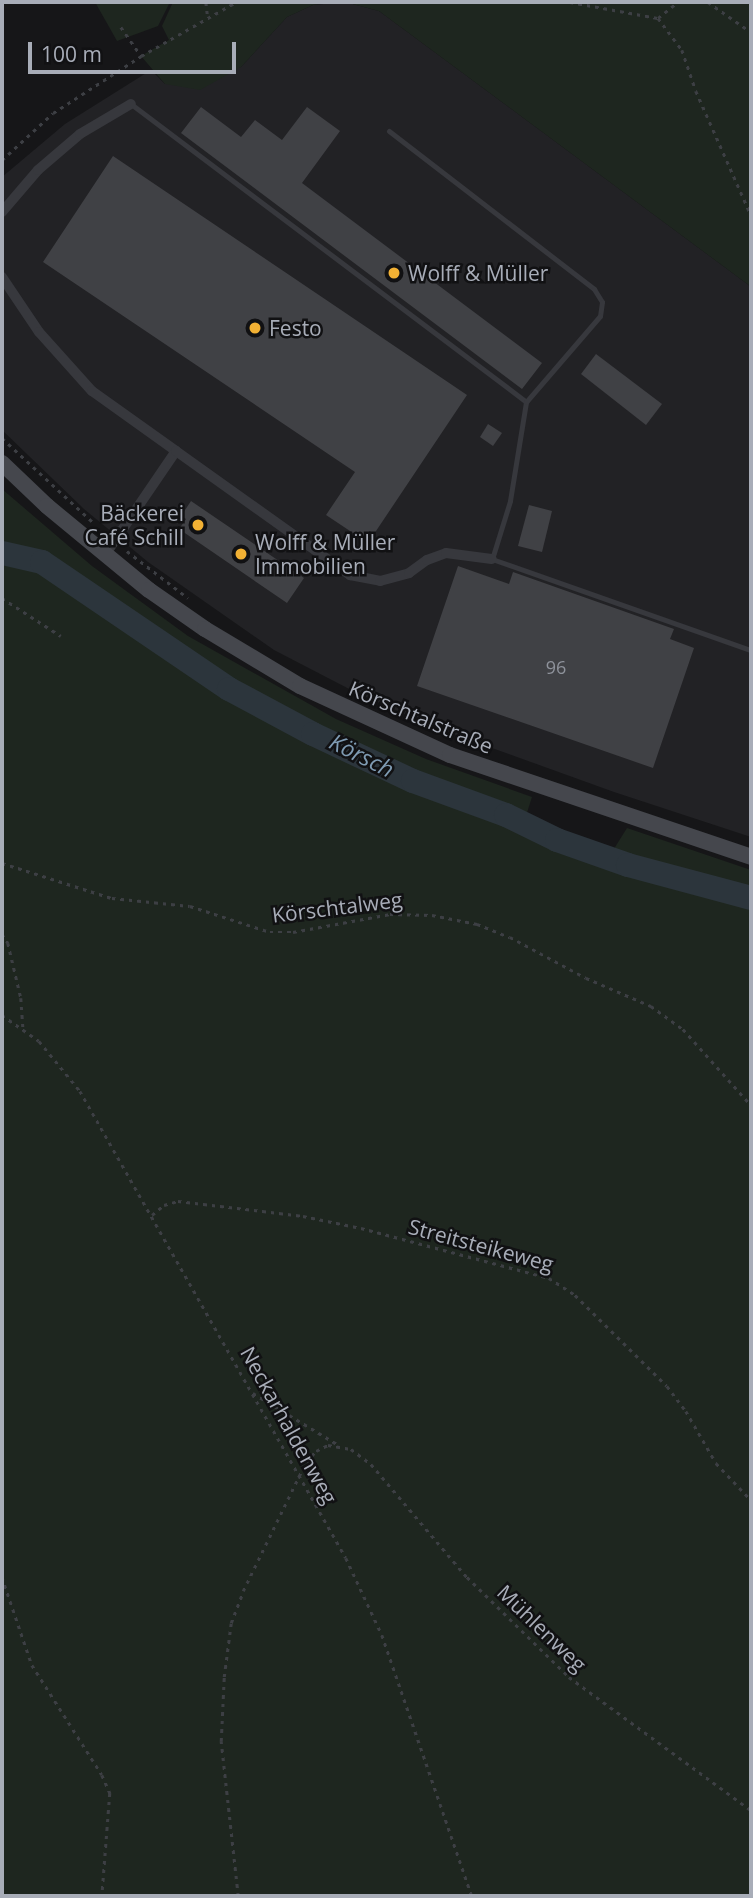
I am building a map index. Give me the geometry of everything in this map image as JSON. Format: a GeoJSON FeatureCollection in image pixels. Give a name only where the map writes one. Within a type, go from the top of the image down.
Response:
{"type":"FeatureCollection","features":[{"type":"Feature","properties":{"kind":"main road","name":"Körschtalstraße"},"geometry":{"type":"LineString","coordinates":[[2,463],[110,548],[149,590],[252,659],[359,715],[482,766],[751,857]]}},
{"type":"Feature","properties":{"kind":"street"},"geometry":{"type":"LineString","coordinates":[[2,212],[38,170],[80,134],[131,104]]}},
{"type":"Feature","properties":{"kind":"street"},"geometry":{"type":"LineString","coordinates":[[2,277],[39,332],[92,391],[350,575],[380,581],[409,573],[427,560],[446,553],[492,559]]}},
{"type":"Feature","properties":{"kind":"street"},"geometry":{"type":"LineString","coordinates":[[110,548],[176,451]]}},
{"type":"Feature","properties":{"kind":"lane"},"geometry":{"type":"LineString","coordinates":[[131,104],[526,402]]}},
{"type":"Feature","properties":{"kind":"lane"},"geometry":{"type":"LineString","coordinates":[[389,131],[594,289],[602,302],[600,316],[526,402],[510,501],[492,559],[751,650]]}},
{"type":"Feature","properties":{"kind":"path"},"geometry":{"type":"LineString","coordinates":[[206,2],[208,18]]}},
{"type":"Feature","properties":{"kind":"path"},"geometry":{"type":"LineString","coordinates":[[2,160],[53,113],[141,56],[236,2]]}},
{"type":"Feature","properties":{"kind":"path"},"geometry":{"type":"LineString","coordinates":[[570,2],[659,18],[682,50],[696,91],[751,215]]}},
{"type":"Feature","properties":{"kind":"path"},"geometry":{"type":"LineString","coordinates":[[659,18],[678,2]]}},
{"type":"Feature","properties":{"kind":"path"},"geometry":{"type":"LineString","coordinates":[[708,2],[751,32]]}},
{"type":"Feature","properties":{"kind":"path"},"geometry":{"type":"LineString","coordinates":[[121,27],[141,56]]}},
{"type":"Feature","properties":{"kind":"path"},"geometry":{"type":"LineString","coordinates":[[2,438],[110,548],[198,605]]}},
{"type":"Feature","properties":{"kind":"path"},"geometry":{"type":"LineString","coordinates":[[2,598],[61,636]]}},
{"type":"Feature","properties":{"kind":"path","name":"Körschtalweg"},"geometry":{"type":"LineString","coordinates":[[2,863],[112,898],[190,906],[270,932],[293,932],[398,913],[442,916],[477,924],[510,937],[586,978],[651,1006],[683,1029],[751,1105]]}},
{"type":"Feature","properties":{"kind":"path"},"geometry":{"type":"LineString","coordinates":[[2,934],[9,946],[22,1002],[23,1027]]}},
{"type":"Feature","properties":{"kind":"path","name":"Neckarhaldenweg"},"geometry":{"type":"LineString","coordinates":[[2,1015],[23,1027],[48,1050],[80,1091],[346,1558],[375,1617],[472,1896]]}},
{"type":"Feature","properties":{"kind":"path","name":"Streitsteikeweg"},"geometry":{"type":"LineString","coordinates":[[152,1214],[164,1205],[178,1201],[303,1216],[361,1228],[556,1281],[575,1295],[667,1385],[686,1411],[716,1463],[751,1500]]}},
{"type":"Feature","properties":{"kind":"path","name":"Mühlenweg"},"geometry":{"type":"LineString","coordinates":[[253,1393],[337,1444],[356,1452],[371,1464],[453,1561],[562,1671],[751,1810]]}},
{"type":"Feature","properties":{"kind":"path"},"geometry":{"type":"LineString","coordinates":[[238,1896],[221,1741],[228,1643],[243,1591],[299,1475],[316,1451],[337,1444]]}},
{"type":"Feature","properties":{"kind":"path"},"geometry":{"type":"LineString","coordinates":[[2,1577],[32,1665],[108,1788],[110,1807],[102,1896]]}},
{"type":"Feature","properties":{"kind":"shaded area"},"geometry":{"type":"Polygon","coordinates":[[[95,2],[170,2],[158,26],[117,41],[95,2]]]}},
{"type":"Feature","properties":{"kind":"shaded area"},"geometry":{"type":"Polygon","coordinates":[[[173,2],[334,2],[313,5],[287,17],[241,67],[200,90],[165,84],[141,56],[169,40],[162,26],[173,2]]]}},
{"type":"Feature","properties":{"kind":"shaded area"},"geometry":{"type":"Polygon","coordinates":[[[345,2],[379,11],[750,286],[751,837],[614,792],[434,727],[355,692],[274,650],[148,562],[84,509],[2,430],[2,177],[65,124],[151,70],[165,84],[241,67],[287,17],[313,5],[345,2]]]}},
{"type":"Feature","properties":{"kind":"shaded area"},"geometry":{"type":"Polygon","coordinates":[[[345,2],[751,2],[751,299],[750,286],[379,11],[345,2]]]}},
{"type":"Feature","properties":{"kind":"shaded area"},"geometry":{"type":"Polygon","coordinates":[[[2,489],[92,566],[188,636],[336,719],[426,759],[532,797],[525,819],[612,852],[627,828],[751,870],[751,1896],[2,1896],[2,489]]]}},
{"type":"Feature","properties":{"kind":"building","name":"Wolff & Müller"},"geometry":{"type":"Polygon","coordinates":[[[201,107],[241,137],[255,120],[282,140],[307,107],[340,131],[302,183],[542,363],[522,389],[181,133],[201,107]]]}},
{"type":"Feature","properties":{"kind":"building","name":"Festo"},"geometry":{"type":"Polygon","coordinates":[[[113,156],[467,395],[368,543],[326,515],[355,472],[43,262],[113,156]]]}},
{"type":"Feature","properties":{"kind":"building"},"geometry":{"type":"Polygon","coordinates":[[[596,354],[662,404],[646,425],[581,374],[596,354]]]}},
{"type":"Feature","properties":{"kind":"building"},"geometry":{"type":"Polygon","coordinates":[[[488,424],[502,433],[493,446],[480,437],[488,424]]]}},
{"type":"Feature","properties":{"kind":"building","name":"Wolff & Müller Immobilien"},"geometry":{"type":"Polygon","coordinates":[[[191,501],[304,578],[287,603],[179,529],[186,519],[181,516],[191,501]]]}},
{"type":"Feature","properties":{"kind":"building"},"geometry":{"type":"Polygon","coordinates":[[[529,505],[552,511],[542,552],[518,546],[529,505]]]}},
{"type":"Feature","properties":{"kind":"building"},"geometry":{"type":"Polygon","coordinates":[[[458,566],[509,584],[513,572],[674,629],[670,639],[694,648],[653,768],[417,686],[458,566]]]}},
{"type":"Feature","properties":{"kind":"waterway","name":"Körsch"},"geometry":{"type":"LineString","coordinates":[[2,553],[42,562],[229,689],[313,734],[413,781],[506,815],[557,840],[628,865],[751,898]]}},
{"type":"Feature","properties":{"kind":"place","name":"Wolff & Müller"},"geometry":{"type":"Point","coordinates":[394,273]}},
{"type":"Feature","properties":{"kind":"place","name":"Festo"},"geometry":{"type":"Point","coordinates":[255,328]}},
{"type":"Feature","properties":{"kind":"place","name":"Bäckerei Café Schill"},"geometry":{"type":"Point","coordinates":[198,525]}},
{"type":"Feature","properties":{"kind":"place","name":"Wolff & Müller Immobilien"},"geometry":{"type":"Point","coordinates":[241,554]}}]}
